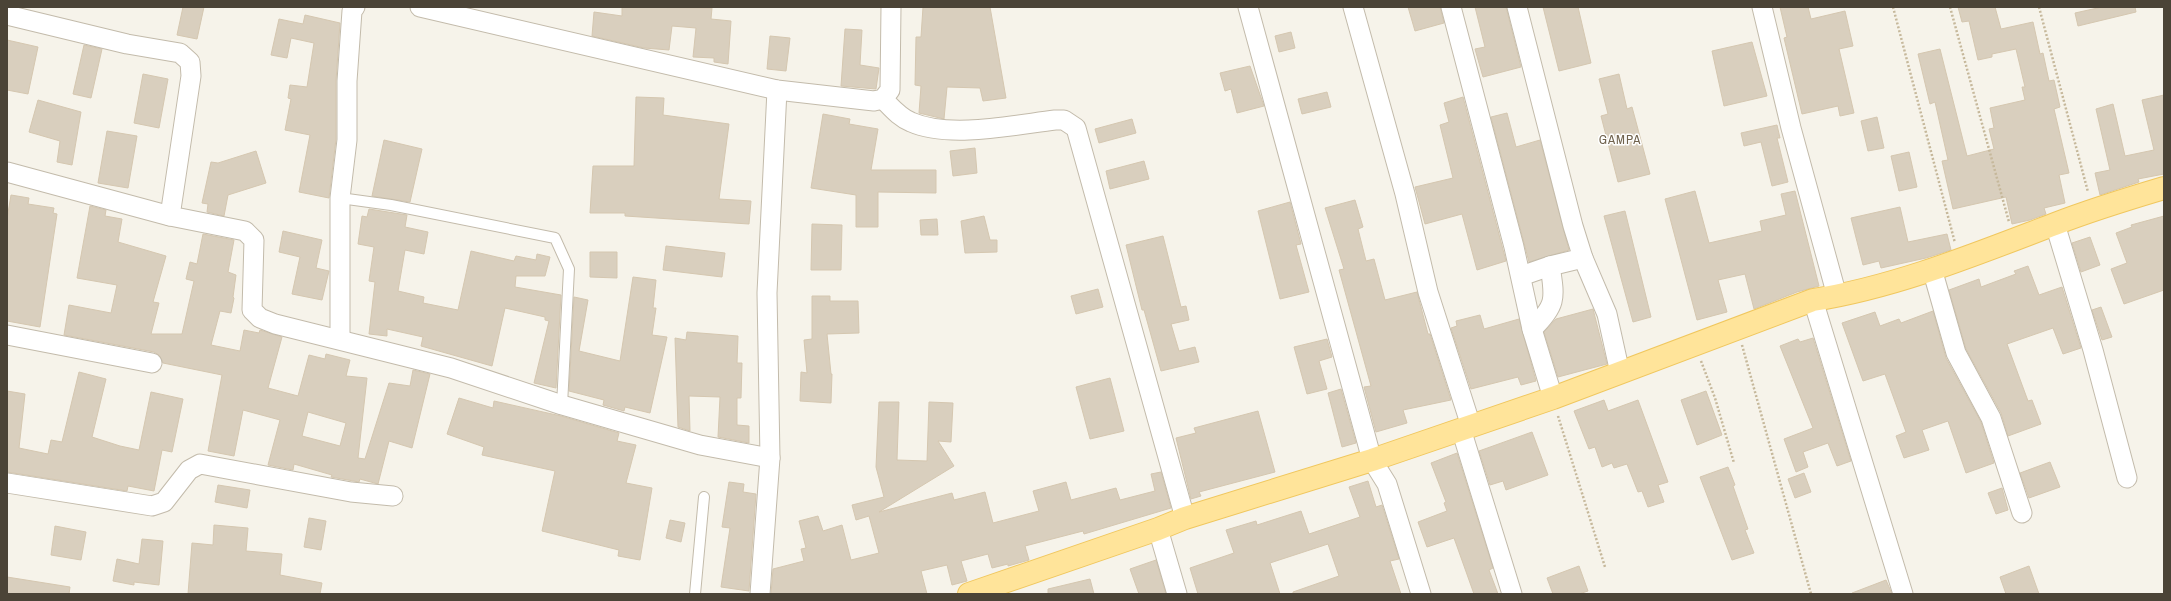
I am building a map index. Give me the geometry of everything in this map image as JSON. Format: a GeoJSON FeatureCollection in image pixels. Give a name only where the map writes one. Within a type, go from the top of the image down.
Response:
{"type":"FeatureCollection","features":[{"type":"Feature","properties":{"kind":"main road"},"geometry":{"type":"LineString","coordinates":[[969,594],[1158,530],[1185,518],[1372,460],[1553,398],[1738,330],[1812,300],[1837,296],[1932,269],[2092,210],[2164,188]]}},
{"type":"Feature","properties":{"kind":"street"},"geometry":{"type":"LineString","coordinates":[[340,338],[340,198],[347,140],[347,81],[352,11],[355,7]]}},
{"type":"Feature","properties":{"kind":"street"},"geometry":{"type":"LineString","coordinates":[[420,7],[490,15],[777,90],[874,102],[883,99],[890,90],[891,7]]}},
{"type":"Feature","properties":{"kind":"street"},"geometry":{"type":"LineString","coordinates":[[1248,7],[1372,460],[1387,484],[1421,594]]}},
{"type":"Feature","properties":{"kind":"street"},"geometry":{"type":"LineString","coordinates":[[1354,7],[1405,194],[1428,292],[1512,594]]}},
{"type":"Feature","properties":{"kind":"street"},"geometry":{"type":"LineString","coordinates":[[1451,7],[1521,276],[1532,329],[1553,398]]}},
{"type":"Feature","properties":{"kind":"street"},"geometry":{"type":"LineString","coordinates":[[1517,7],[1573,226],[1583,258],[1607,314],[1620,373]]}},
{"type":"Feature","properties":{"kind":"street"},"geometry":{"type":"LineString","coordinates":[[1762,7],[1791,128],[1837,296]]}},
{"type":"Feature","properties":{"kind":"street"},"geometry":{"type":"LineString","coordinates":[[7,15],[127,44],[180,53],[189,59],[191,72],[170,216]]}},
{"type":"Feature","properties":{"kind":"street"},"geometry":{"type":"LineString","coordinates":[[760,594],[770,458],[768,293],[777,90]]}},
{"type":"Feature","properties":{"kind":"street"},"geometry":{"type":"LineString","coordinates":[[883,99],[897,114],[912,123],[939,130],[984,129],[1055,120],[1064,120],[1076,128],[1185,518]]}},
{"type":"Feature","properties":{"kind":"street"},"geometry":{"type":"LineString","coordinates":[[7,172],[170,216],[245,231],[250,234],[254,240],[252,310],[260,318],[275,324],[340,338],[451,368],[562,405],[700,445],[770,458]]}},
{"type":"Feature","properties":{"kind":"street"},"geometry":{"type":"LineString","coordinates":[[2055,224],[2093,350],[2127,478]]}},
{"type":"Feature","properties":{"kind":"street"},"geometry":{"type":"LineString","coordinates":[[1521,276],[1550,266],[1583,258]]}},
{"type":"Feature","properties":{"kind":"street"},"geometry":{"type":"LineString","coordinates":[[1532,329],[1546,315],[1554,296],[1550,266]]}},
{"type":"Feature","properties":{"kind":"street"},"geometry":{"type":"LineString","coordinates":[[1932,269],[1956,353],[1991,418],[2022,513]]}},
{"type":"Feature","properties":{"kind":"street"},"geometry":{"type":"LineString","coordinates":[[1812,300],[1903,594]]}},
{"type":"Feature","properties":{"kind":"street"},"geometry":{"type":"LineString","coordinates":[[7,335],[152,363]]}},
{"type":"Feature","properties":{"kind":"street"},"geometry":{"type":"LineString","coordinates":[[7,483],[152,506],[164,502],[189,470],[200,464],[350,492],[393,496]]}},
{"type":"Feature","properties":{"kind":"street"},"geometry":{"type":"LineString","coordinates":[[1158,530],[1178,594]]}},
{"type":"Feature","properties":{"kind":"lane"},"geometry":{"type":"LineString","coordinates":[[340,198],[391,205],[555,238],[569,269],[562,405]]}},
{"type":"Feature","properties":{"kind":"lane"},"geometry":{"type":"LineString","coordinates":[[695,594],[704,497]]}},
{"type":"Feature","properties":{"kind":"path"},"geometry":{"type":"LineString","coordinates":[[1893,7],[1959,259]]}},
{"type":"Feature","properties":{"kind":"path"},"geometry":{"type":"LineString","coordinates":[[1950,7],[2014,240]]}},
{"type":"Feature","properties":{"kind":"path"},"geometry":{"type":"LineString","coordinates":[[2039,7],[2092,210]]}},
{"type":"Feature","properties":{"kind":"path"},"geometry":{"type":"LineString","coordinates":[[1738,330],[1811,594]]}},
{"type":"Feature","properties":{"kind":"path"},"geometry":{"type":"LineString","coordinates":[[1696,345],[1715,398],[1734,463]]}},
{"type":"Feature","properties":{"kind":"path"},"geometry":{"type":"LineString","coordinates":[[1553,398],[1605,567]]}},
{"type":"Feature","properties":{"kind":"building"},"geometry":{"type":"Polygon","coordinates":[[[183,7],[204,7],[197,39],[177,35],[183,7]]]}},
{"type":"Feature","properties":{"kind":"building"},"geometry":{"type":"Polygon","coordinates":[[[622,7],[712,8],[711,19],[731,21],[728,64],[714,62],[714,58],[693,57],[696,28],[672,26],[669,50],[644,48],[592,36],[594,12],[622,16],[622,7]]]}},
{"type":"Feature","properties":{"kind":"building"},"geometry":{"type":"Polygon","coordinates":[[[923,7],[990,7],[1006,98],[983,101],[980,88],[947,87],[944,119],[919,113],[921,86],[915,85],[916,37],[921,37],[923,7]]]}},
{"type":"Feature","properties":{"kind":"building"},"geometry":{"type":"Polygon","coordinates":[[[1408,7],[1440,7],[1444,23],[1415,31],[1408,7]]]}},
{"type":"Feature","properties":{"kind":"building"},"geometry":{"type":"Polygon","coordinates":[[[1475,7],[1506,7],[1521,67],[1483,77],[1475,49],[1485,47],[1475,7]]]}},
{"type":"Feature","properties":{"kind":"building"},"geometry":{"type":"Polygon","coordinates":[[[1543,7],[1578,7],[1591,63],[1559,71],[1543,7]]]}},
{"type":"Feature","properties":{"kind":"building"},"geometry":{"type":"Polygon","coordinates":[[[1780,7],[1808,7],[1811,19],[1845,11],[1853,46],[1839,49],[1854,113],[1840,116],[1838,106],[1802,114],[1784,38],[1787,37],[1780,7]]]}},
{"type":"Feature","properties":{"kind":"building"},"geometry":{"type":"Polygon","coordinates":[[[1958,7],[1995,7],[2001,29],[2033,22],[2040,54],[2043,53],[2049,81],[2054,80],[2060,107],[2054,109],[2069,173],[2059,175],[2065,203],[2044,208],[2046,214],[2030,220],[2012,224],[2006,197],[1953,209],[1942,161],[1948,160],[1935,102],[1930,104],[1918,54],[1940,49],[1967,156],[1994,149],[1989,129],[1994,128],[1990,108],[2025,100],[2022,87],[2025,87],[2016,49],[1992,54],[1992,57],[1978,60],[1969,21],[1962,22],[1958,7]]]}},
{"type":"Feature","properties":{"kind":"building"},"geometry":{"type":"Polygon","coordinates":[[[2102,7],[2135,7],[2136,12],[2078,26],[2075,13],[2102,7]]]}},
{"type":"Feature","properties":{"kind":"building"},"geometry":{"type":"Polygon","coordinates":[[[305,15],[340,23],[336,81],[336,139],[329,198],[299,192],[310,135],[285,130],[291,99],[288,98],[290,85],[307,87],[314,43],[291,38],[287,58],[271,55],[279,19],[303,24],[305,15]]]}},
{"type":"Feature","properties":{"kind":"building"},"geometry":{"type":"Polygon","coordinates":[[[845,29],[862,30],[860,65],[879,68],[876,89],[841,86],[845,29]]]}},
{"type":"Feature","properties":{"kind":"building"},"geometry":{"type":"Polygon","coordinates":[[[1291,32],[1295,48],[1279,52],[1275,36],[1291,32]]]}},
{"type":"Feature","properties":{"kind":"building"},"geometry":{"type":"Polygon","coordinates":[[[770,36],[790,38],[786,71],[767,69],[770,36]]]}},
{"type":"Feature","properties":{"kind":"building"},"geometry":{"type":"Polygon","coordinates":[[[7,40],[38,47],[28,94],[7,90],[7,40]]]}},
{"type":"Feature","properties":{"kind":"building"},"geometry":{"type":"Polygon","coordinates":[[[1752,42],[1767,96],[1724,106],[1712,51],[1752,42]]]}},
{"type":"Feature","properties":{"kind":"building"},"geometry":{"type":"Polygon","coordinates":[[[84,45],[102,49],[91,98],[73,94],[84,45]]]}},
{"type":"Feature","properties":{"kind":"building"},"geometry":{"type":"Polygon","coordinates":[[[1250,66],[1264,106],[1237,113],[1231,89],[1225,91],[1220,73],[1250,66]]]}},
{"type":"Feature","properties":{"kind":"building"},"geometry":{"type":"Polygon","coordinates":[[[143,74],[168,79],[159,128],[134,123],[143,74]]]}},
{"type":"Feature","properties":{"kind":"building"},"geometry":{"type":"Polygon","coordinates":[[[1619,74],[1627,109],[1632,107],[1650,174],[1618,182],[1601,116],[1608,114],[1599,79],[1619,74]]]}},
{"type":"Feature","properties":{"kind":"building"},"geometry":{"type":"Polygon","coordinates":[[[1327,92],[1331,107],[1302,114],[1298,99],[1327,92]]]}},
{"type":"Feature","properties":{"kind":"building"},"geometry":{"type":"Polygon","coordinates":[[[2164,95],[2164,174],[2138,179],[2139,182],[2100,195],[2095,173],[2110,170],[2096,109],[2113,104],[2125,156],[2154,150],[2142,100],[2164,95]]]}},
{"type":"Feature","properties":{"kind":"building"},"geometry":{"type":"Polygon","coordinates":[[[636,97],[664,98],[663,115],[729,124],[719,199],[751,201],[749,224],[625,216],[625,213],[590,213],[593,166],[634,166],[636,97]]]}},
{"type":"Feature","properties":{"kind":"building"},"geometry":{"type":"Polygon","coordinates":[[[1463,97],[1506,261],[1477,270],[1462,214],[1425,224],[1415,187],[1453,178],[1440,125],[1449,122],[1444,103],[1463,97]]]}},
{"type":"Feature","properties":{"kind":"building"},"geometry":{"type":"Polygon","coordinates":[[[38,100],[81,112],[72,165],[57,162],[60,141],[29,132],[38,100]]]}},
{"type":"Feature","properties":{"kind":"building"},"geometry":{"type":"Polygon","coordinates":[[[1507,113],[1516,147],[1540,140],[1569,250],[1529,262],[1491,117],[1507,113]]]}},
{"type":"Feature","properties":{"kind":"building"},"geometry":{"type":"Polygon","coordinates":[[[823,114],[850,119],[849,124],[878,129],[871,170],[936,170],[936,193],[878,192],[878,227],[856,227],[856,195],[811,188],[823,114]]]}},
{"type":"Feature","properties":{"kind":"building"},"geometry":{"type":"Polygon","coordinates":[[[1877,117],[1884,148],[1868,151],[1861,121],[1877,117]]]}},
{"type":"Feature","properties":{"kind":"building"},"geometry":{"type":"Polygon","coordinates":[[[1132,119],[1136,133],[1099,143],[1095,129],[1132,119]]]}},
{"type":"Feature","properties":{"kind":"building"},"geometry":{"type":"Polygon","coordinates":[[[1777,125],[1780,138],[1777,138],[1788,182],[1772,186],[1761,142],[1744,146],[1741,133],[1777,125]]]}},
{"type":"Feature","properties":{"kind":"building"},"geometry":{"type":"Polygon","coordinates":[[[107,131],[137,136],[128,188],[98,183],[107,131]]]}},
{"type":"Feature","properties":{"kind":"building"},"geometry":{"type":"Polygon","coordinates":[[[384,140],[422,149],[410,202],[372,196],[384,140]]]}},
{"type":"Feature","properties":{"kind":"building"},"geometry":{"type":"Polygon","coordinates":[[[975,148],[977,173],[953,176],[950,151],[975,148]]]}},
{"type":"Feature","properties":{"kind":"building"},"geometry":{"type":"Polygon","coordinates":[[[256,151],[266,183],[228,195],[224,216],[207,212],[208,204],[202,203],[211,162],[218,163],[256,151]]]}},
{"type":"Feature","properties":{"kind":"building"},"geometry":{"type":"Polygon","coordinates":[[[1909,152],[1917,187],[1899,191],[1891,156],[1909,152]]]}},
{"type":"Feature","properties":{"kind":"building"},"geometry":{"type":"Polygon","coordinates":[[[1144,161],[1149,179],[1110,189],[1106,171],[1144,161]]]}},
{"type":"Feature","properties":{"kind":"building"},"geometry":{"type":"Polygon","coordinates":[[[1695,191],[1709,243],[1762,231],[1760,221],[1786,215],[1781,194],[1795,191],[1819,286],[1797,292],[1754,309],[1745,274],[1718,280],[1727,312],[1697,320],[1665,199],[1695,191]]]}},
{"type":"Feature","properties":{"kind":"building"},"geometry":{"type":"Polygon","coordinates":[[[11,195],[29,198],[28,204],[54,208],[53,213],[57,214],[40,327],[7,321],[7,219],[11,195]]]}},
{"type":"Feature","properties":{"kind":"building"},"geometry":{"type":"Polygon","coordinates":[[[1355,200],[1363,227],[1358,229],[1366,261],[1374,259],[1385,300],[1417,292],[1428,334],[1430,334],[1451,400],[1403,410],[1407,423],[1376,432],[1364,387],[1371,386],[1339,270],[1344,269],[1325,208],[1355,200]]]}},
{"type":"Feature","properties":{"kind":"building"},"geometry":{"type":"Polygon","coordinates":[[[1290,202],[1301,244],[1296,245],[1309,292],[1280,299],[1258,211],[1290,202]]]}},
{"type":"Feature","properties":{"kind":"building"},"geometry":{"type":"Polygon","coordinates":[[[90,206],[106,210],[105,216],[122,219],[118,242],[166,256],[153,302],[159,303],[151,334],[182,334],[194,281],[186,279],[190,262],[197,264],[203,234],[234,240],[228,272],[236,275],[231,313],[220,311],[211,345],[240,351],[244,330],[259,333],[260,330],[282,337],[268,388],[298,396],[309,355],[325,359],[326,354],[350,360],[346,376],[367,378],[358,458],[365,459],[389,383],[410,386],[413,370],[430,374],[412,448],[389,441],[378,484],[360,479],[359,482],[331,477],[332,475],[294,464],[293,470],[268,465],[280,420],[243,410],[234,456],[208,451],[222,375],[163,363],[159,355],[154,352],[64,335],[69,305],[111,313],[117,285],[77,278],[90,206]],[[308,412],[302,436],[340,446],[346,423],[308,412]]]}},
{"type":"Feature","properties":{"kind":"building"},"geometry":{"type":"Polygon","coordinates":[[[1900,207],[1908,242],[1947,234],[1951,250],[1926,258],[1881,268],[1879,261],[1863,265],[1851,218],[1900,207]]]}},
{"type":"Feature","properties":{"kind":"building"},"geometry":{"type":"Polygon","coordinates":[[[369,209],[407,215],[405,227],[428,232],[424,254],[405,250],[398,291],[424,297],[423,303],[458,310],[471,251],[514,261],[516,256],[536,260],[537,254],[550,257],[545,276],[516,276],[515,287],[561,295],[556,388],[534,383],[549,321],[545,320],[545,317],[505,308],[492,366],[421,346],[423,337],[387,329],[387,336],[369,334],[375,282],[369,281],[374,247],[358,244],[362,216],[367,217],[369,209]]]}},
{"type":"Feature","properties":{"kind":"building"},"geometry":{"type":"Polygon","coordinates":[[[1625,211],[1651,317],[1633,322],[1604,216],[1625,211]]]}},
{"type":"Feature","properties":{"kind":"building"},"geometry":{"type":"Polygon","coordinates":[[[984,216],[990,240],[997,240],[997,252],[965,253],[961,221],[984,216]]]}},
{"type":"Feature","properties":{"kind":"building"},"geometry":{"type":"Polygon","coordinates":[[[2164,216],[2164,290],[2124,304],[2111,269],[2127,263],[2116,233],[2132,227],[2131,225],[2164,216]]]}},
{"type":"Feature","properties":{"kind":"building"},"geometry":{"type":"Polygon","coordinates":[[[937,219],[938,235],[921,235],[920,220],[937,219]]]}},
{"type":"Feature","properties":{"kind":"building"},"geometry":{"type":"Polygon","coordinates":[[[812,224],[842,225],[841,270],[811,270],[812,224]]]}},
{"type":"Feature","properties":{"kind":"building"},"geometry":{"type":"Polygon","coordinates":[[[283,231],[322,240],[316,268],[329,271],[322,300],[292,294],[300,257],[279,252],[283,231]]]}},
{"type":"Feature","properties":{"kind":"building"},"geometry":{"type":"Polygon","coordinates":[[[1163,236],[1181,307],[1186,306],[1189,320],[1171,324],[1179,351],[1195,347],[1199,362],[1161,371],[1144,310],[1142,310],[1126,245],[1163,236]]]}},
{"type":"Feature","properties":{"kind":"building"},"geometry":{"type":"Polygon","coordinates":[[[2090,237],[2100,265],[2081,272],[2072,243],[2090,237]]]}},
{"type":"Feature","properties":{"kind":"building"},"geometry":{"type":"Polygon","coordinates":[[[666,246],[725,253],[722,277],[663,270],[666,246]]]}},
{"type":"Feature","properties":{"kind":"building"},"geometry":{"type":"Polygon","coordinates":[[[590,252],[617,252],[617,278],[590,277],[590,252]]]}},
{"type":"Feature","properties":{"kind":"building"},"geometry":{"type":"Polygon","coordinates":[[[2028,266],[2039,295],[2062,287],[2081,348],[2063,354],[2053,328],[2007,344],[2028,401],[2032,400],[2041,424],[2008,436],[2001,413],[1966,349],[1949,290],[1979,279],[1981,287],[2016,274],[2014,271],[2028,266]]]}},
{"type":"Feature","properties":{"kind":"building"},"geometry":{"type":"Polygon","coordinates":[[[633,277],[656,280],[653,308],[656,308],[652,335],[667,337],[650,413],[625,407],[624,411],[603,405],[604,400],[569,391],[574,297],[588,300],[579,351],[620,361],[633,277]]]}},
{"type":"Feature","properties":{"kind":"building"},"geometry":{"type":"Polygon","coordinates":[[[1098,289],[1103,307],[1076,314],[1071,296],[1098,289]]]}},
{"type":"Feature","properties":{"kind":"building"},"geometry":{"type":"Polygon","coordinates":[[[812,296],[830,296],[830,301],[858,301],[859,333],[827,334],[832,374],[831,403],[800,401],[801,372],[807,373],[804,340],[812,339],[812,296]]]}},
{"type":"Feature","properties":{"kind":"building"},"geometry":{"type":"Polygon","coordinates":[[[2101,307],[2112,337],[2102,340],[2092,310],[2101,307]]]}},
{"type":"Feature","properties":{"kind":"building"},"geometry":{"type":"Polygon","coordinates":[[[1593,309],[1607,364],[1558,377],[1544,332],[1556,319],[1593,309]]]}},
{"type":"Feature","properties":{"kind":"building"},"geometry":{"type":"Polygon","coordinates":[[[1933,311],[1946,358],[1981,422],[1994,463],[1966,473],[1948,421],[1922,430],[1929,450],[1904,458],[1896,436],[1906,432],[1885,374],[1863,381],[1842,323],[1875,312],[1880,326],[1899,319],[1901,323],[1933,311]]]}},
{"type":"Feature","properties":{"kind":"building"},"geometry":{"type":"Polygon","coordinates":[[[1480,315],[1484,329],[1519,319],[1536,381],[1521,385],[1518,377],[1471,389],[1451,328],[1457,326],[1456,321],[1480,315]]]}},
{"type":"Feature","properties":{"kind":"building"},"geometry":{"type":"Polygon","coordinates":[[[687,332],[738,336],[737,363],[742,363],[741,398],[737,398],[737,425],[749,426],[749,443],[718,437],[720,397],[689,396],[690,431],[678,427],[675,338],[686,340],[687,332]]]}},
{"type":"Feature","properties":{"kind":"building"},"geometry":{"type":"Polygon","coordinates":[[[1813,338],[1851,461],[1837,466],[1828,443],[1803,452],[1808,467],[1796,472],[1784,439],[1813,428],[1780,346],[1798,339],[1800,342],[1813,338]]]}},
{"type":"Feature","properties":{"kind":"building"},"geometry":{"type":"Polygon","coordinates":[[[1327,339],[1332,357],[1319,361],[1327,389],[1307,394],[1294,347],[1327,339]]]}},
{"type":"Feature","properties":{"kind":"building"},"geometry":{"type":"Polygon","coordinates":[[[79,372],[106,379],[92,437],[120,446],[139,450],[151,392],[183,399],[172,452],[162,450],[154,491],[128,486],[127,491],[7,472],[7,391],[25,394],[19,448],[48,454],[51,440],[62,442],[79,372]]]}},
{"type":"Feature","properties":{"kind":"building"},"geometry":{"type":"Polygon","coordinates":[[[1110,378],[1124,431],[1090,439],[1076,387],[1110,378]]]}},
{"type":"Feature","properties":{"kind":"building"},"geometry":{"type":"Polygon","coordinates":[[[1341,389],[1356,443],[1342,447],[1328,393],[1341,389]]]}},
{"type":"Feature","properties":{"kind":"building"},"geometry":{"type":"Polygon","coordinates":[[[1706,391],[1722,435],[1697,445],[1681,400],[1706,391]]]}},
{"type":"Feature","properties":{"kind":"building"},"geometry":{"type":"Polygon","coordinates":[[[459,398],[493,408],[494,401],[561,416],[619,433],[617,441],[636,445],[626,483],[652,488],[640,560],[618,556],[619,550],[542,531],[555,471],[482,455],[484,447],[447,434],[459,398]]]}},
{"type":"Feature","properties":{"kind":"building"},"geometry":{"type":"Polygon","coordinates":[[[1604,400],[1608,411],[1638,400],[1668,482],[1658,485],[1664,502],[1648,507],[1642,491],[1638,492],[1627,464],[1614,468],[1612,463],[1602,467],[1595,447],[1589,449],[1574,411],[1604,400]]]}},
{"type":"Feature","properties":{"kind":"building"},"geometry":{"type":"Polygon","coordinates":[[[879,402],[899,402],[897,460],[927,461],[929,402],[953,403],[951,442],[938,441],[954,466],[879,512],[952,493],[954,500],[985,492],[993,523],[1039,511],[1033,491],[1066,482],[1071,500],[1116,488],[1120,500],[1155,491],[1151,474],[1161,472],[1171,508],[1084,534],[1083,531],[1025,546],[1029,560],[1008,566],[1008,564],[992,568],[988,554],[961,561],[967,581],[952,585],[947,565],[921,571],[927,594],[771,594],[773,569],[804,561],[801,549],[806,548],[799,521],[818,516],[823,531],[842,525],[851,560],[879,553],[869,516],[856,520],[852,505],[884,497],[876,467],[879,402]]]}},
{"type":"Feature","properties":{"kind":"building"},"geometry":{"type":"Polygon","coordinates":[[[1258,411],[1275,472],[1199,492],[1201,496],[1191,499],[1176,438],[1196,433],[1194,428],[1258,411]]]}},
{"type":"Feature","properties":{"kind":"building"},"geometry":{"type":"Polygon","coordinates":[[[1532,432],[1548,475],[1506,490],[1503,481],[1490,485],[1479,451],[1532,432]]]}},
{"type":"Feature","properties":{"kind":"building"},"geometry":{"type":"Polygon","coordinates":[[[1457,453],[1493,568],[1489,570],[1498,594],[1474,594],[1454,538],[1427,547],[1418,522],[1447,511],[1444,503],[1446,502],[1431,463],[1457,453]]]}},
{"type":"Feature","properties":{"kind":"building"},"geometry":{"type":"Polygon","coordinates":[[[2050,462],[2060,487],[2029,498],[2020,473],[2050,462]]]}},
{"type":"Feature","properties":{"kind":"building"},"geometry":{"type":"Polygon","coordinates":[[[1728,467],[1748,529],[1745,530],[1754,553],[1732,560],[1700,477],[1728,467]]]}},
{"type":"Feature","properties":{"kind":"building"},"geometry":{"type":"Polygon","coordinates":[[[1804,473],[1811,492],[1795,498],[1788,479],[1804,473]]]}},
{"type":"Feature","properties":{"kind":"building"},"geometry":{"type":"Polygon","coordinates":[[[1368,481],[1376,507],[1382,505],[1399,559],[1390,561],[1401,594],[1293,594],[1293,592],[1339,576],[1328,544],[1270,563],[1280,594],[1198,594],[1190,568],[1234,553],[1226,530],[1256,521],[1257,525],[1301,511],[1309,534],[1360,517],[1349,487],[1368,481]]]}},
{"type":"Feature","properties":{"kind":"building"},"geometry":{"type":"Polygon","coordinates":[[[729,482],[744,484],[743,492],[756,494],[749,591],[721,587],[730,528],[722,527],[729,482]]]}},
{"type":"Feature","properties":{"kind":"building"},"geometry":{"type":"Polygon","coordinates":[[[218,485],[250,490],[247,508],[215,502],[218,485]]]}},
{"type":"Feature","properties":{"kind":"building"},"geometry":{"type":"Polygon","coordinates":[[[2002,488],[2008,510],[1996,514],[1988,493],[2002,488]]]}},
{"type":"Feature","properties":{"kind":"building"},"geometry":{"type":"Polygon","coordinates":[[[309,518],[326,521],[321,550],[304,547],[309,518]]]}},
{"type":"Feature","properties":{"kind":"building"},"geometry":{"type":"Polygon","coordinates":[[[670,520],[685,523],[681,542],[666,538],[670,520]]]}},
{"type":"Feature","properties":{"kind":"building"},"geometry":{"type":"Polygon","coordinates":[[[214,525],[248,528],[246,551],[282,554],[280,575],[322,583],[320,594],[188,594],[192,543],[213,545],[214,525]]]}},
{"type":"Feature","properties":{"kind":"building"},"geometry":{"type":"Polygon","coordinates":[[[55,526],[86,532],[81,560],[51,555],[55,526]]]}},
{"type":"Feature","properties":{"kind":"building"},"geometry":{"type":"Polygon","coordinates":[[[142,539],[163,541],[159,585],[134,582],[134,585],[113,581],[117,559],[139,564],[142,539]]]}},
{"type":"Feature","properties":{"kind":"building"},"geometry":{"type":"Polygon","coordinates":[[[1156,560],[1166,594],[1139,594],[1130,569],[1156,560]]]}},
{"type":"Feature","properties":{"kind":"building"},"geometry":{"type":"Polygon","coordinates":[[[1579,566],[1588,591],[1579,594],[1553,594],[1547,578],[1579,566]]]}},
{"type":"Feature","properties":{"kind":"building"},"geometry":{"type":"Polygon","coordinates":[[[2029,566],[2039,594],[2006,594],[2000,577],[2029,566]]]}},
{"type":"Feature","properties":{"kind":"building"},"geometry":{"type":"Polygon","coordinates":[[[7,577],[70,587],[69,594],[7,594],[7,577]]]}},
{"type":"Feature","properties":{"kind":"building"},"geometry":{"type":"Polygon","coordinates":[[[1090,579],[1094,594],[1048,594],[1048,589],[1090,579]]]}},
{"type":"Feature","properties":{"kind":"building"},"geometry":{"type":"Polygon","coordinates":[[[1886,580],[1892,594],[1852,593],[1886,580]]]}},
{"type":"Feature","properties":{"kind":"district","name":"GAMPA"},"geometry":{"type":"Point","coordinates":[1620,139]}}]}
